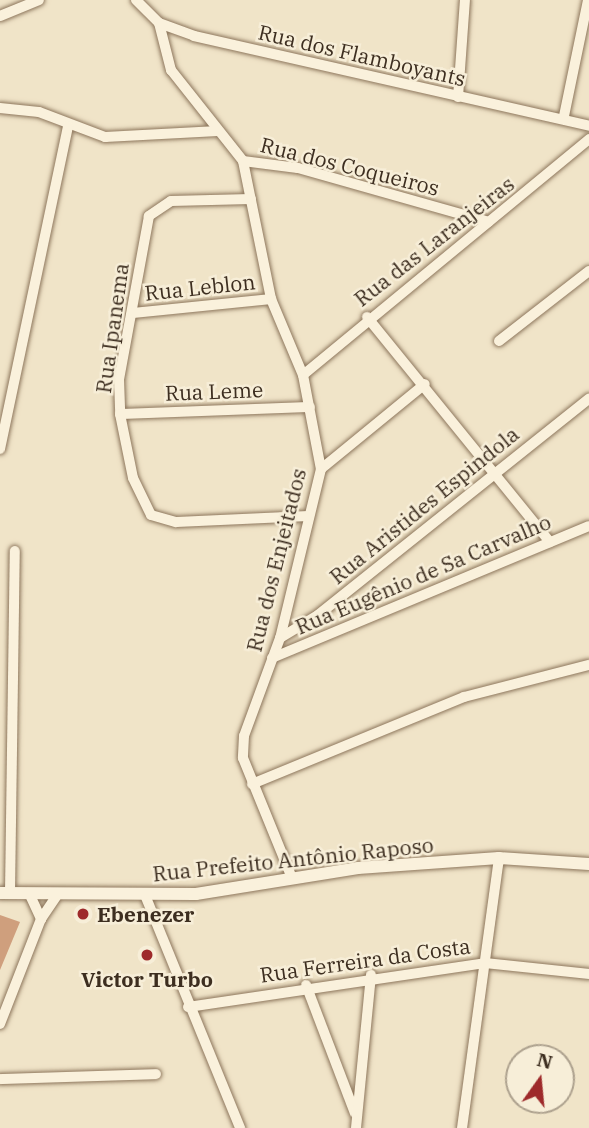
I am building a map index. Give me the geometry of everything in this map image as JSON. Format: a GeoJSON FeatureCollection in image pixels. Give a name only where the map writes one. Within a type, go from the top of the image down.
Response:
{"type":"FeatureCollection","features":[{"type":"Feature","properties":{"kind":"street"},"geometry":{"type":"LineString","coordinates":[[0,16],[40,0]]}},
{"type":"Feature","properties":{"kind":"street"},"geometry":{"type":"LineString","coordinates":[[136,0],[159,23]]}},
{"type":"Feature","properties":{"kind":"street"},"geometry":{"type":"LineString","coordinates":[[458,97],[465,0]]}},
{"type":"Feature","properties":{"kind":"street"},"geometry":{"type":"LineString","coordinates":[[564,116],[589,0]]}},
{"type":"Feature","properties":{"kind":"street","name":"Rua dos Flamboyants"},"geometry":{"type":"LineString","coordinates":[[159,23],[458,97],[564,116],[589,126]]}},
{"type":"Feature","properties":{"kind":"street","name":"Rua dos Enjeitados"},"geometry":{"type":"LineString","coordinates":[[159,23],[171,70],[243,161],[271,299],[303,375],[321,469],[280,638],[244,736],[252,784],[292,878]]}},
{"type":"Feature","properties":{"kind":"street"},"geometry":{"type":"LineString","coordinates":[[0,109],[39,112],[68,126],[105,137],[218,131]]}},
{"type":"Feature","properties":{"kind":"street"},"geometry":{"type":"LineString","coordinates":[[0,449],[68,126]]}},
{"type":"Feature","properties":{"kind":"street","name":"Rua das Laranjeiras"},"geometry":{"type":"LineString","coordinates":[[303,375],[367,317],[489,222],[589,139]]}},
{"type":"Feature","properties":{"kind":"street","name":"Rua dos Coqueiros"},"geometry":{"type":"LineString","coordinates":[[243,161],[298,169],[489,222]]}},
{"type":"Feature","properties":{"kind":"street","name":"Rua Ipanema"},"geometry":{"type":"LineString","coordinates":[[251,198],[171,201],[153,209],[119,379],[120,414],[133,478],[151,515],[176,522],[309,516]]}},
{"type":"Feature","properties":{"kind":"street"},"geometry":{"type":"LineString","coordinates":[[499,341],[589,271]]}},
{"type":"Feature","properties":{"kind":"street","name":"Rua Leblon"},"geometry":{"type":"LineString","coordinates":[[133,313],[271,299]]}},
{"type":"Feature","properties":{"kind":"street"},"geometry":{"type":"LineString","coordinates":[[367,317],[425,384],[550,542]]}},
{"type":"Feature","properties":{"kind":"street"},"geometry":{"type":"LineString","coordinates":[[321,469],[425,384]]}},
{"type":"Feature","properties":{"kind":"street","name":"Rua Aristides Espindola"},"geometry":{"type":"LineString","coordinates":[[280,638],[318,615],[589,399]]}},
{"type":"Feature","properties":{"kind":"street","name":"Rua Leme"},"geometry":{"type":"LineString","coordinates":[[120,414],[310,407]]}},
{"type":"Feature","properties":{"kind":"street","name":"Rua Eugênio de Sa Carvalho"},"geometry":{"type":"LineString","coordinates":[[272,658],[589,526]]}},
{"type":"Feature","properties":{"kind":"street"},"geometry":{"type":"LineString","coordinates":[[5,893],[15,551]]}},
{"type":"Feature","properties":{"kind":"street"},"geometry":{"type":"LineString","coordinates":[[252,784],[464,697],[589,665]]}},
{"type":"Feature","properties":{"kind":"street"},"geometry":{"type":"LineString","coordinates":[[462,1128],[499,858]]}},
{"type":"Feature","properties":{"kind":"street","name":"Rua Prefeito Antônio Raposo"},"geometry":{"type":"LineString","coordinates":[[5,893],[145,895],[499,858],[589,864]]}},
{"type":"Feature","properties":{"kind":"street"},"geometry":{"type":"LineString","coordinates":[[29,893],[41,919]]}},
{"type":"Feature","properties":{"kind":"street"},"geometry":{"type":"LineString","coordinates":[[0,1024],[41,919],[58,894]]}},
{"type":"Feature","properties":{"kind":"street"},"geometry":{"type":"LineString","coordinates":[[145,895],[188,1007],[240,1128]]}},
{"type":"Feature","properties":{"kind":"street","name":"Rua Ferreira da Costa"},"geometry":{"type":"LineString","coordinates":[[188,1007],[371,975],[485,963],[589,974]]}},
{"type":"Feature","properties":{"kind":"street"},"geometry":{"type":"LineString","coordinates":[[356,1123],[371,975]]}},
{"type":"Feature","properties":{"kind":"street"},"geometry":{"type":"LineString","coordinates":[[306,985],[356,1123]]}},
{"type":"Feature","properties":{"kind":"street"},"geometry":{"type":"LineString","coordinates":[[0,1079],[156,1074]]}},
{"type":"Feature","properties":{"kind":"building"},"geometry":{"type":"Polygon","coordinates":[[[0,915],[20,922],[0,970],[0,915]]]}},
{"type":"Feature","properties":{"kind":"place","name":"Ebenezer"},"geometry":{"type":"Point","coordinates":[83,914]}},
{"type":"Feature","properties":{"kind":"place","name":"Victor Turbo"},"geometry":{"type":"Point","coordinates":[147,955]}}]}
